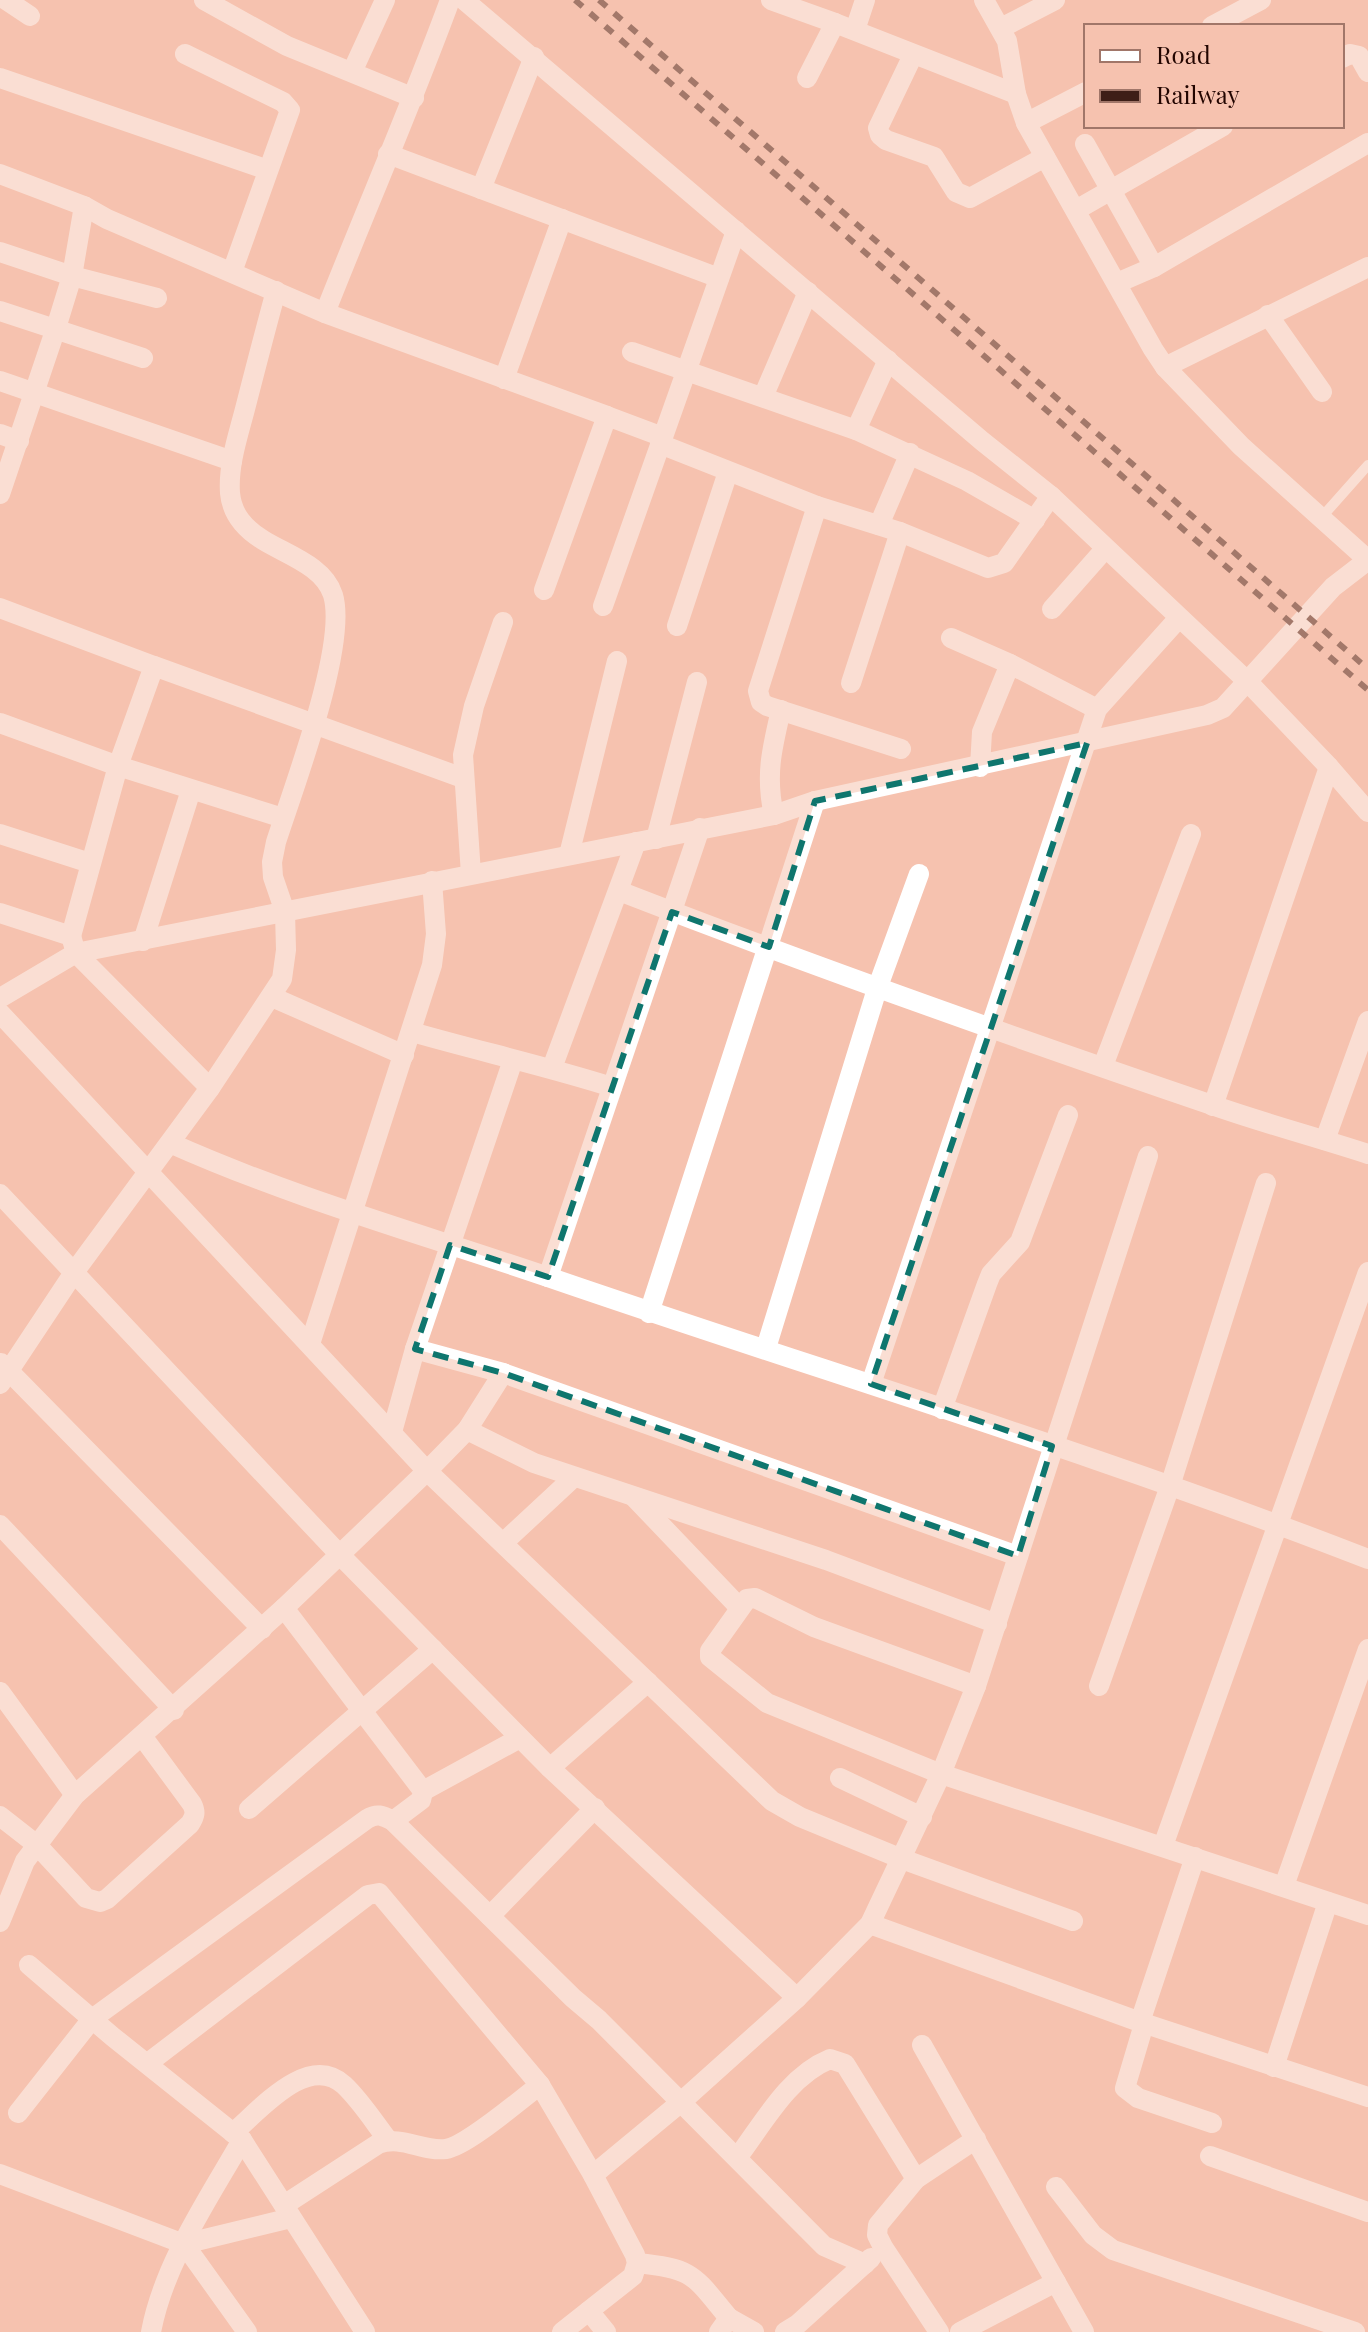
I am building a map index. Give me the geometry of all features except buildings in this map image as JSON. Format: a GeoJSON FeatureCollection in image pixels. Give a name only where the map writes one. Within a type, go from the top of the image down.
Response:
{"type":"FeatureCollection","features":[{"type":"Feature","properties":{"kind":"street"},"geometry":{"type":"LineString","coordinates":[[6,0],[30,16]]}},
{"type":"Feature","properties":{"kind":"street"},"geometry":{"type":"LineString","coordinates":[[204,0],[259,33],[414,98]]}},
{"type":"Feature","properties":{"kind":"street"},"geometry":{"type":"LineString","coordinates":[[352,72],[385,0]]}},
{"type":"Feature","properties":{"kind":"street"},"geometry":{"type":"LineString","coordinates":[[325,313],[388,154],[414,98],[450,0]]}},
{"type":"Feature","properties":{"kind":"street"},"geometry":{"type":"LineString","coordinates":[[464,0],[1051,496],[1247,681],[1368,812]]}},
{"type":"Feature","properties":{"kind":"street"},"geometry":{"type":"LineString","coordinates":[[771,0],[1016,94]]}},
{"type":"Feature","properties":{"kind":"street"},"geometry":{"type":"LineString","coordinates":[[855,30],[865,0]]}},
{"type":"Feature","properties":{"kind":"street"},"geometry":{"type":"LineString","coordinates":[[0,998],[74,944],[143,941],[774,815],[815,801],[1087,743],[1207,715],[1223,708],[1333,587],[1368,560],[1241,446],[1165,367],[1026,123],[1016,94],[1007,41],[984,0]]}},
{"type":"Feature","properties":{"kind":"street"},"geometry":{"type":"LineString","coordinates":[[1001,28],[1055,0]]}},
{"type":"Feature","properties":{"kind":"street"},"geometry":{"type":"LineString","coordinates":[[1216,24],[1261,0]]}},
{"type":"Feature","properties":{"kind":"street"},"geometry":{"type":"LineString","coordinates":[[807,78],[835,23]]}},
{"type":"Feature","properties":{"kind":"street"},"geometry":{"type":"LineString","coordinates":[[185,54],[289,105],[290,110],[232,272]]}},
{"type":"Feature","properties":{"kind":"street"},"geometry":{"type":"LineString","coordinates":[[1344,57],[1350,54],[1359,56],[1367,68]]}},
{"type":"Feature","properties":{"kind":"street"},"geometry":{"type":"LineString","coordinates":[[913,55],[878,128],[886,140],[934,157],[956,192],[970,198],[1045,157]]}},
{"type":"Feature","properties":{"kind":"street"},"geometry":{"type":"LineString","coordinates":[[481,189],[534,57]]}},
{"type":"Feature","properties":{"kind":"street"},"geometry":{"type":"LineString","coordinates":[[0,78],[268,170]]}},
{"type":"Feature","properties":{"kind":"street"},"geometry":{"type":"LineString","coordinates":[[1026,123],[1084,93]]}},
{"type":"Feature","properties":{"kind":"street"},"geometry":{"type":"LineString","coordinates":[[1076,210],[1219,128]]}},
{"type":"Feature","properties":{"kind":"street"},"geometry":{"type":"LineString","coordinates":[[1117,283],[1154,267],[1368,143]]}},
{"type":"Feature","properties":{"kind":"street"},"geometry":{"type":"LineString","coordinates":[[1085,144],[1154,267]]}},
{"type":"Feature","properties":{"kind":"street"},"geometry":{"type":"LineString","coordinates":[[388,154],[719,278]]}},
{"type":"Feature","properties":{"kind":"street"},"geometry":{"type":"LineString","coordinates":[[0,174],[84,206],[107,219],[325,313],[607,416],[728,472],[817,506],[900,532],[988,568],[1004,563],[1051,496]]}},
{"type":"Feature","properties":{"kind":"street"},"geometry":{"type":"LineString","coordinates":[[0,494],[10,437],[35,392],[72,276],[84,206]]}},
{"type":"Feature","properties":{"kind":"street"},"geometry":{"type":"LineString","coordinates":[[504,379],[562,219]]}},
{"type":"Feature","properties":{"kind":"street"},"geometry":{"type":"LineString","coordinates":[[603,606],[736,231]]}},
{"type":"Feature","properties":{"kind":"street"},"geometry":{"type":"LineString","coordinates":[[0,252],[72,276],[157,298]]}},
{"type":"Feature","properties":{"kind":"street"},"geometry":{"type":"LineString","coordinates":[[1165,367],[1368,267]]}},
{"type":"Feature","properties":{"kind":"street"},"geometry":{"type":"LineString","coordinates":[[262,1629],[3,1373],[210,1088],[282,979],[285,912],[273,877],[272,862],[314,724],[336,632],[334,597],[327,581],[314,569],[253,534],[238,520],[230,494],[232,461],[276,291]]}},
{"type":"Feature","properties":{"kind":"street"},"geometry":{"type":"LineString","coordinates":[[763,397],[808,292]]}},
{"type":"Feature","properties":{"kind":"street"},"geometry":{"type":"LineString","coordinates":[[0,311],[143,358]]}},
{"type":"Feature","properties":{"kind":"street"},"geometry":{"type":"LineString","coordinates":[[1268,315],[1322,392]]}},
{"type":"Feature","properties":{"kind":"street"},"geometry":{"type":"LineString","coordinates":[[632,352],[856,430],[967,481],[1035,520]]}},
{"type":"Feature","properties":{"kind":"street"},"geometry":{"type":"LineString","coordinates":[[856,430],[888,360]]}},
{"type":"Feature","properties":{"kind":"street"},"geometry":{"type":"LineString","coordinates":[[0,381],[232,461]]}},
{"type":"Feature","properties":{"kind":"street"},"geometry":{"type":"LineString","coordinates":[[544,590],[607,416]]}},
{"type":"Feature","properties":{"kind":"street"},"geometry":{"type":"LineString","coordinates":[[879,525],[910,453]]}},
{"type":"Feature","properties":{"kind":"street"},"geometry":{"type":"LineString","coordinates":[[677,626],[728,472]]}},
{"type":"Feature","properties":{"kind":"street"},"geometry":{"type":"LineString","coordinates":[[817,506],[758,691],[761,702],[901,749]]}},
{"type":"Feature","properties":{"kind":"street"},"geometry":{"type":"LineString","coordinates":[[851,683],[900,532]]}},
{"type":"Feature","properties":{"kind":"street"},"geometry":{"type":"LineString","coordinates":[[1052,609],[1105,549]]}},
{"type":"Feature","properties":{"kind":"street"},"geometry":{"type":"LineString","coordinates":[[0,608],[463,778]]}},
{"type":"Feature","properties":{"kind":"street"},"geometry":{"type":"LineString","coordinates":[[871,1384],[1097,709],[1178,619]]}},
{"type":"Feature","properties":{"kind":"street"},"geometry":{"type":"LineString","coordinates":[[471,874],[463,778],[465,739],[503,622]]}},
{"type":"Feature","properties":{"kind":"street"},"geometry":{"type":"LineString","coordinates":[[951,638],[1010,664],[1097,709]]}},
{"type":"Feature","properties":{"kind":"street"},"geometry":{"type":"LineString","coordinates":[[569,855],[617,661]]}},
{"type":"Feature","properties":{"kind":"street"},"geometry":{"type":"LineString","coordinates":[[980,767],[982,732],[1010,664]]}},
{"type":"Feature","properties":{"kind":"street"},"geometry":{"type":"LineString","coordinates":[[74,944],[90,863],[118,766],[154,666]]}},
{"type":"Feature","properties":{"kind":"street"},"geometry":{"type":"LineString","coordinates":[[552,1068],[619,891],[646,840],[697,682]]}},
{"type":"Feature","properties":{"kind":"street"},"geometry":{"type":"LineString","coordinates":[[774,815],[768,790],[769,774],[781,710]]}},
{"type":"Feature","properties":{"kind":"street"},"geometry":{"type":"LineString","coordinates":[[0,723],[118,766],[283,818]]}},
{"type":"Feature","properties":{"kind":"street"},"geometry":{"type":"LineString","coordinates":[[1213,1106],[1329,767]]}},
{"type":"Feature","properties":{"kind":"street"},"geometry":{"type":"LineString","coordinates":[[143,941],[191,790]]}},
{"type":"Feature","properties":{"kind":"street"},"geometry":{"type":"LineString","coordinates":[[649,1313],[815,801]]}},
{"type":"Feature","properties":{"kind":"street"},"geometry":{"type":"LineString","coordinates":[[548,1277],[700,828]]}},
{"type":"Feature","properties":{"kind":"street"},"geometry":{"type":"LineString","coordinates":[[0,834],[90,863]]}},
{"type":"Feature","properties":{"kind":"street"},"geometry":{"type":"LineString","coordinates":[[1103,1066],[1191,834]]}},
{"type":"Feature","properties":{"kind":"street"},"geometry":{"type":"LineString","coordinates":[[766,1348],[877,989],[919,874]]}},
{"type":"Feature","properties":{"kind":"street"},"geometry":{"type":"LineString","coordinates":[[310,1344],[436,949],[432,881]]}},
{"type":"Feature","properties":{"kind":"street"},"geometry":{"type":"LineString","coordinates":[[619,891],[992,1030],[1213,1106],[1368,1154]]}},
{"type":"Feature","properties":{"kind":"street"},"geometry":{"type":"LineString","coordinates":[[0,913],[74,944],[210,1088]]}},
{"type":"Feature","properties":{"kind":"street"},"geometry":{"type":"LineString","coordinates":[[272,997],[404,1055]]}},
{"type":"Feature","properties":{"kind":"street"},"geometry":{"type":"LineString","coordinates":[[0,1013],[427,1471],[761,1790],[786,1810],[902,1859],[1073,1921]]}},
{"type":"Feature","properties":{"kind":"street"},"geometry":{"type":"LineString","coordinates":[[1325,1140],[1368,1021]]}},
{"type":"Feature","properties":{"kind":"street"},"geometry":{"type":"LineString","coordinates":[[412,1032],[552,1068],[612,1087]]}},
{"type":"Feature","properties":{"kind":"street"},"geometry":{"type":"LineString","coordinates":[[392,1432],[415,1349],[513,1060]]}},
{"type":"Feature","properties":{"kind":"street"},"geometry":{"type":"LineString","coordinates":[[942,1409],[991,1274],[1020,1242],[1068,1115]]}},
{"type":"Feature","properties":{"kind":"street"},"geometry":{"type":"LineString","coordinates":[[170,1143],[248,1177],[649,1313],[766,1348],[1279,1524],[1368,1559]]}},
{"type":"Feature","properties":{"kind":"street"},"geometry":{"type":"LineString","coordinates":[[593,2175],[680,2103],[797,1998],[870,1924],[922,1817],[976,1686],[1148,1156]]}},
{"type":"Feature","properties":{"kind":"street"},"geometry":{"type":"LineString","coordinates":[[1099,1686],[1170,1486],[1266,1183]]}},
{"type":"Feature","properties":{"kind":"street"},"geometry":{"type":"LineString","coordinates":[[0,1194],[339,1554],[520,1738],[797,1998]]}},
{"type":"Feature","properties":{"kind":"street"},"geometry":{"type":"LineString","coordinates":[[1163,1846],[1368,1272]]}},
{"type":"Feature","properties":{"kind":"street"},"geometry":{"type":"LineString","coordinates":[[415,1349],[503,1373],[1018,1556]]}},
{"type":"Feature","properties":{"kind":"street"},"geometry":{"type":"LineString","coordinates":[[0,1922],[25,1861],[75,1795],[262,1629],[427,1471],[467,1430],[503,1373]]}},
{"type":"Feature","properties":{"kind":"street"},"geometry":{"type":"LineString","coordinates":[[467,1430],[534,1463],[826,1560],[997,1624]]}},
{"type":"Feature","properties":{"kind":"street"},"geometry":{"type":"LineString","coordinates":[[503,1543],[574,1477]]}},
{"type":"Feature","properties":{"kind":"street"},"geometry":{"type":"LineString","coordinates":[[632,1494],[740,1608]]}},
{"type":"Feature","properties":{"kind":"street"},"geometry":{"type":"LineString","coordinates":[[0,1525],[174,1710]]}},
{"type":"Feature","properties":{"kind":"street"},"geometry":{"type":"LineString","coordinates":[[976,1686],[814,1627],[755,1598],[747,1599],[710,1651],[710,1657],[717,1664],[775,1706],[941,1774],[1368,1915]]}},
{"type":"Feature","properties":{"kind":"street"},"geometry":{"type":"LineString","coordinates":[[284,1608],[423,1791]]}},
{"type":"Feature","properties":{"kind":"street"},"geometry":{"type":"LineString","coordinates":[[249,1809],[433,1649]]}},
{"type":"Feature","properties":{"kind":"street"},"geometry":{"type":"LineString","coordinates":[[1284,1886],[1368,1649]]}},
{"type":"Feature","properties":{"kind":"street"},"geometry":{"type":"LineString","coordinates":[[550,1768],[648,1682]]}},
{"type":"Feature","properties":{"kind":"street"},"geometry":{"type":"LineString","coordinates":[[0,1692],[75,1795]]}},
{"type":"Feature","properties":{"kind":"street"},"geometry":{"type":"LineString","coordinates":[[0,1816],[37,1845],[86,1898],[100,1902],[190,1824],[195,1810],[142,1736]]}},
{"type":"Feature","properties":{"kind":"street"},"geometry":{"type":"LineString","coordinates":[[393,1821],[421,1800],[423,1791],[520,1738]]}},
{"type":"Feature","properties":{"kind":"street"},"geometry":{"type":"LineString","coordinates":[[840,1778],[922,1817]]}},
{"type":"Feature","properties":{"kind":"street"},"geometry":{"type":"LineString","coordinates":[[490,1916],[595,1808]]}},
{"type":"Feature","properties":{"kind":"street"},"geometry":{"type":"LineString","coordinates":[[18,2113],[92,2019],[375,1814],[393,1821],[824,2246],[865,2264]]}},
{"type":"Feature","properties":{"kind":"street"},"geometry":{"type":"LineString","coordinates":[[1195,1857],[1142,2023],[1125,2088],[1138,2098],[1212,2123]]}},
{"type":"Feature","properties":{"kind":"street"},"geometry":{"type":"LineString","coordinates":[[148,2063],[373,1893],[384,1898],[540,2085],[593,2175],[637,2263],[633,2276],[562,2332]]}},
{"type":"Feature","properties":{"kind":"street"},"geometry":{"type":"LineString","coordinates":[[1274,2067],[1328,1902]]}},
{"type":"Feature","properties":{"kind":"street"},"geometry":{"type":"LineString","coordinates":[[870,1924],[1142,2023],[1368,2097]]}},
{"type":"Feature","properties":{"kind":"street"},"geometry":{"type":"LineString","coordinates":[[29,1965],[238,2136],[365,2332]]}},
{"type":"Feature","properties":{"kind":"street"},"geometry":{"type":"LineString","coordinates":[[922,2045],[1084,2332]]}},
{"type":"Feature","properties":{"kind":"street"},"geometry":{"type":"LineString","coordinates":[[737,2158],[792,2086],[807,2071],[830,2059],[845,2064],[916,2179]]}},
{"type":"Feature","properties":{"kind":"street"},"geometry":{"type":"LineString","coordinates":[[152,2331],[161,2293],[238,2136],[286,2087],[312,2074],[335,2079],[345,2086],[388,2140]]}},
{"type":"Feature","properties":{"kind":"street"},"geometry":{"type":"LineString","coordinates":[[184,2244],[288,2211],[378,2144],[388,2140],[437,2149],[458,2145],[540,2085]]}},
{"type":"Feature","properties":{"kind":"street"},"geometry":{"type":"LineString","coordinates":[[932,2329],[883,2247],[877,2235],[878,2225],[916,2179],[976,2139]]}},
{"type":"Feature","properties":{"kind":"street"},"geometry":{"type":"LineString","coordinates":[[1210,2156],[1368,2212]]}},
{"type":"Feature","properties":{"kind":"street"},"geometry":{"type":"LineString","coordinates":[[0,2174],[184,2244],[247,2332]]}},
{"type":"Feature","properties":{"kind":"street"},"geometry":{"type":"LineString","coordinates":[[1056,2187],[1093,2235],[1113,2250],[1355,2332]]}},
{"type":"Feature","properties":{"kind":"street"},"geometry":{"type":"LineString","coordinates":[[795,2329],[883,2247]]}},
{"type":"Feature","properties":{"kind":"street"},"geometry":{"type":"LineString","coordinates":[[637,2263],[684,2271],[696,2279],[724,2325],[754,2332]]}},
{"type":"Feature","properties":{"kind":"street"},"geometry":{"type":"LineString","coordinates":[[960,2332],[1056,2282]]}},
{"type":"Feature","properties":{"kind":"street"},"geometry":{"type":"LineString","coordinates":[[589,2311],[606,2332]]}},
{"type":"Feature","properties":{"kind":"street"},"geometry":{"type":"LineString","coordinates":[[1366,2332],[1368,2326]]}},
{"type":"Feature","properties":{"kind":"lane"},"geometry":{"type":"LineString","coordinates":[[1320,520],[1368,465]]}},
{"type":"Feature","properties":{"kind":"highlighted area"},"geometry":{"type":"Polygon","coordinates":[[[1087,743],[871,1384],[1052,1446],[1018,1556],[503,1373],[415,1349],[450,1245],[548,1277],[672,912],[769,947],[815,801],[1087,743]]]}},
{"type":"Feature","properties":{"kind":"railway"},"geometry":{"type":"LineString","coordinates":[[575,0],[1368,690]]}},
{"type":"Feature","properties":{"kind":"railway"},"geometry":{"type":"LineString","coordinates":[[599,0],[1368,669]]}}]}
